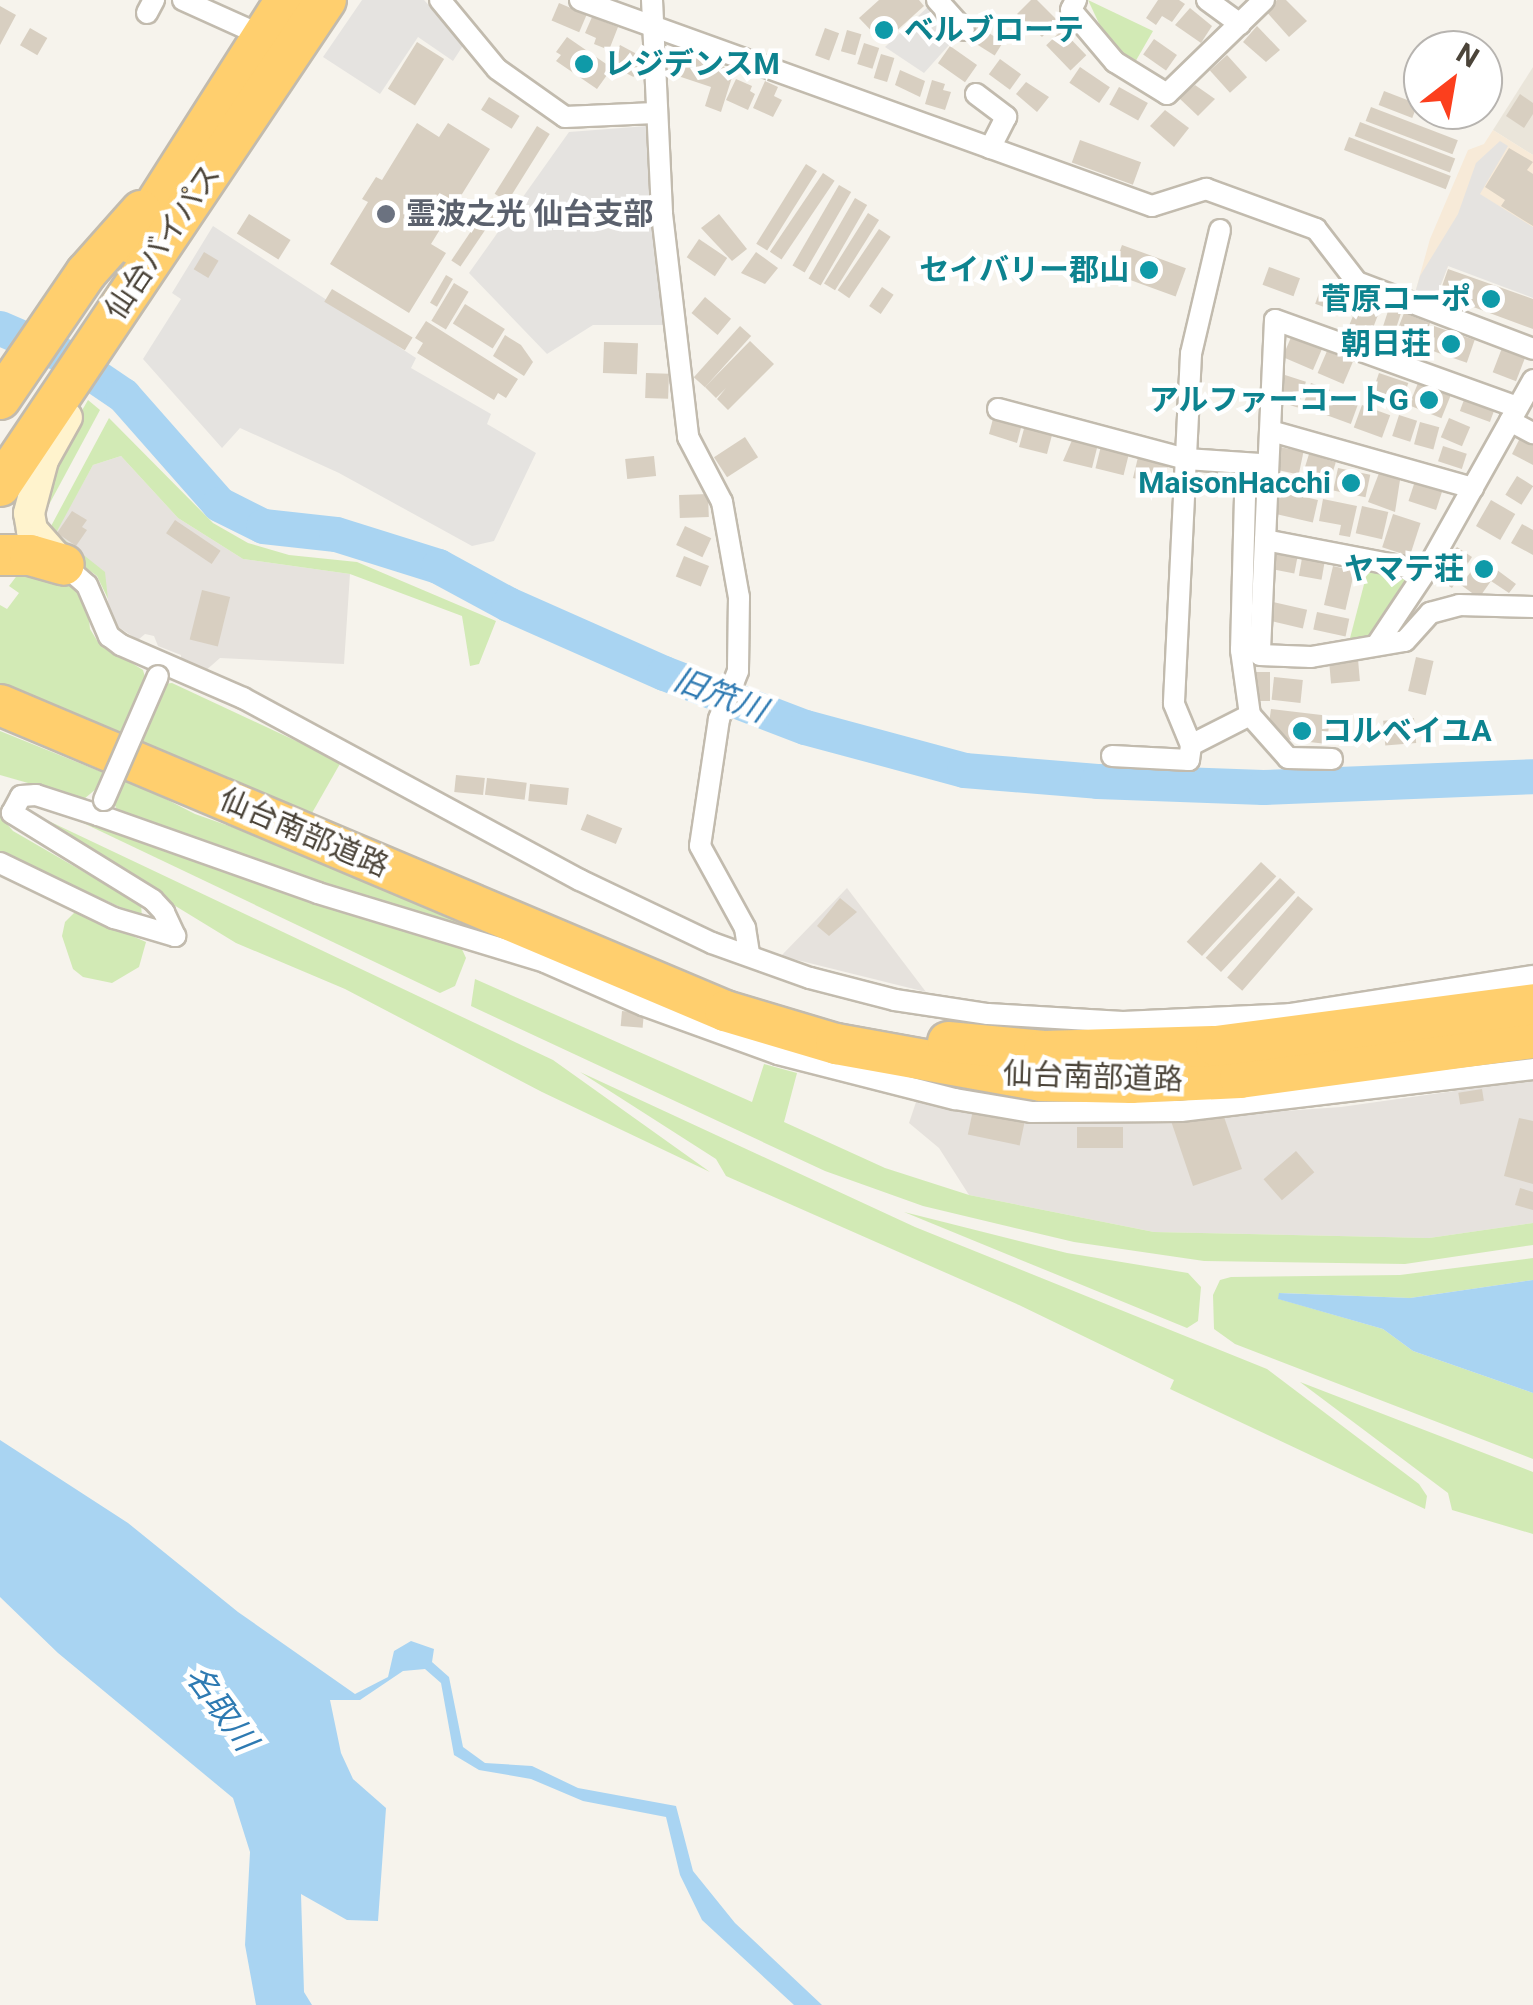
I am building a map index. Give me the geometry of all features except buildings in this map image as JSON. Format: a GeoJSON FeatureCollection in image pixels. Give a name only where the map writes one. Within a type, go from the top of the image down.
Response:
{"type":"FeatureCollection","features":[{"type":"Feature","properties":{"kind":"highway","name":"仙台バイパス"},"geometry":{"type":"LineString","coordinates":[[113,292],[169,182],[286,0]]}},
{"type":"Feature","properties":{"kind":"highway","name":"仙台バイパス"},"geometry":{"type":"LineString","coordinates":[[113,292],[238,132],[326,0]]}},
{"type":"Feature","properties":{"kind":"highway"},"geometry":{"type":"LineString","coordinates":[[0,444],[113,292]]}},
{"type":"Feature","properties":{"kind":"highway"},"geometry":{"type":"LineString","coordinates":[[0,486],[32,402]]}},
{"type":"Feature","properties":{"kind":"highway"},"geometry":{"type":"LineString","coordinates":[[0,554],[30,555],[64,566]]}},
{"type":"Feature","properties":{"kind":"highway","name":"仙台南部道路"},"geometry":{"type":"LineString","coordinates":[[0,706],[726,1011],[836,1044],[1040,1081],[1240,1078],[1533,1038]]}},
{"type":"Feature","properties":{"kind":"highway","name":"仙台南部道路"},"geometry":{"type":"LineString","coordinates":[[608,962],[838,1024],[1044,1051],[1216,1046],[1533,1004]]}},
{"type":"Feature","properties":{"kind":"street"},"geometry":{"type":"LineString","coordinates":[[183,0],[263,36]]}},
{"type":"Feature","properties":{"kind":"street"},"geometry":{"type":"LineString","coordinates":[[440,0],[498,69],[565,116],[655,113]]}},
{"type":"Feature","properties":{"kind":"street"},"geometry":{"type":"LineString","coordinates":[[580,0],[1152,206],[1206,189],[1316,229],[1357,282],[1533,349]]}},
{"type":"Feature","properties":{"kind":"street"},"geometry":{"type":"LineString","coordinates":[[652,0],[655,113],[672,332],[688,437],[722,502],[739,597],[738,670],[719,719],[700,846],[745,928],[749,954]]}},
{"type":"Feature","properties":{"kind":"street"},"geometry":{"type":"LineString","coordinates":[[936,0],[964,30]]}},
{"type":"Feature","properties":{"kind":"street"},"geometry":{"type":"LineString","coordinates":[[1207,0],[1240,24]]}},
{"type":"Feature","properties":{"kind":"street"},"geometry":{"type":"LineString","coordinates":[[1069,3],[1115,62],[1167,94],[1264,0]]}},
{"type":"Feature","properties":{"kind":"street"},"geometry":{"type":"LineString","coordinates":[[976,94],[1006,117],[990,148]]}},
{"type":"Feature","properties":{"kind":"street"},"geometry":{"type":"LineString","coordinates":[[1195,743],[1174,704],[1189,459],[1191,354],[1220,230]]}},
{"type":"Feature","properties":{"kind":"street"},"geometry":{"type":"LineString","coordinates":[[113,292],[32,402],[43,460],[29,513],[32,530],[87,586],[109,636],[161,670],[255,704],[580,880],[712,943],[810,978],[896,1000],[988,1014],[1124,1022],[1290,1014],[1533,976]]}},
{"type":"Feature","properties":{"kind":"street"},"geometry":{"type":"LineString","coordinates":[[1332,759],[1288,758],[1244,718],[1241,650],[1250,464],[1271,430],[1275,320],[1514,414],[1533,432]]}},
{"type":"Feature","properties":{"kind":"street"},"geometry":{"type":"LineString","coordinates":[[1378,644],[1426,571],[1533,380]]}},
{"type":"Feature","properties":{"kind":"street"},"geometry":{"type":"LineString","coordinates":[[998,409],[1189,459],[1250,464]]}},
{"type":"Feature","properties":{"kind":"street"},"geometry":{"type":"LineString","coordinates":[[1271,430],[1473,488]]}},
{"type":"Feature","properties":{"kind":"street"},"geometry":{"type":"LineString","coordinates":[[1250,464],[1265,540],[1260,655],[1311,657],[1405,640],[1430,613],[1459,606],[1533,607]]}},
{"type":"Feature","properties":{"kind":"street"},"geometry":{"type":"LineString","coordinates":[[1265,540],[1426,571]]}},
{"type":"Feature","properties":{"kind":"street"},"geometry":{"type":"LineString","coordinates":[[101,808],[161,670]]}},
{"type":"Feature","properties":{"kind":"street"},"geometry":{"type":"LineString","coordinates":[[1112,756],[1189,760],[1195,743],[1244,718]]}},
{"type":"Feature","properties":{"kind":"street"},"geometry":{"type":"LineString","coordinates":[[0,863],[114,918],[174,936],[164,912],[153,900],[12,813],[21,796],[36,795],[101,808],[318,893],[545,962],[643,1005],[778,1054],[955,1098],[1031,1112],[1181,1111],[1533,1069]]}},
{"type":"Feature","properties":{"kind":"shaded area"},"geometry":{"type":"Polygon","coordinates":[[[362,0],[424,0],[464,44],[453,61],[418,37],[380,94],[323,57],[362,0]]]}},
{"type":"Feature","properties":{"kind":"shaded area"},"geometry":{"type":"Polygon","coordinates":[[[931,4],[958,35],[924,73],[885,47],[931,4]]]}},
{"type":"Feature","properties":{"kind":"shaded area"},"geometry":{"type":"Polygon","coordinates":[[[1533,67],[1533,155],[1493,130],[1503,130],[1503,114],[1533,67]]]}},
{"type":"Feature","properties":{"kind":"shaded area"},"geometry":{"type":"Polygon","coordinates":[[[647,126],[666,325],[593,325],[547,354],[469,273],[569,132],[647,126]]]}},
{"type":"Feature","properties":{"kind":"shaded area"},"geometry":{"type":"Polygon","coordinates":[[[1493,130],[1533,155],[1533,286],[1452,256],[1435,300],[1415,293],[1430,239],[1468,150],[1484,144],[1493,130]]]}},
{"type":"Feature","properties":{"kind":"shaded area"},"geometry":{"type":"Polygon","coordinates":[[[1500,141],[1508,146],[1480,194],[1533,227],[1533,298],[1448,266],[1435,300],[1415,293],[1420,276],[1458,214],[1476,163],[1500,141]]]}},
{"type":"Feature","properties":{"kind":"shaded area"},"geometry":{"type":"Polygon","coordinates":[[[213,226],[416,358],[411,368],[491,414],[487,424],[536,453],[494,541],[472,546],[339,473],[240,428],[222,448],[143,359],[181,299],[172,293],[213,226]]]}},
{"type":"Feature","properties":{"kind":"shaded area"},"geometry":{"type":"Polygon","coordinates":[[[121,456],[178,518],[243,559],[350,574],[344,664],[220,658],[204,672],[181,661],[181,655],[158,646],[154,636],[145,634],[138,640],[117,626],[109,608],[104,572],[55,533],[93,465],[121,456]]]}},
{"type":"Feature","properties":{"kind":"shaded area"},"geometry":{"type":"Polygon","coordinates":[[[847,888],[926,992],[781,956],[847,888]]]}},
{"type":"Feature","properties":{"kind":"shaded area"},"geometry":{"type":"Polygon","coordinates":[[[1533,1080],[1533,1223],[1429,1238],[1154,1232],[969,1195],[939,1148],[909,1123],[917,1099],[1170,1119],[1341,1107],[1533,1080]]]}},
{"type":"Feature","properties":{"kind":"green space"},"geometry":{"type":"Polygon","coordinates":[[[1088,0],[1153,31],[1134,64],[1111,49],[1088,0]]]}},
{"type":"Feature","properties":{"kind":"green space"},"geometry":{"type":"Polygon","coordinates":[[[88,400],[100,410],[45,512],[54,459],[88,400]]]}},
{"type":"Feature","properties":{"kind":"green space"},"geometry":{"type":"Polygon","coordinates":[[[109,418],[213,523],[248,543],[289,555],[357,562],[496,621],[479,664],[470,666],[462,616],[350,574],[243,559],[178,518],[121,456],[93,465],[56,533],[105,572],[108,599],[97,576],[60,549],[50,528],[109,418]]]}},
{"type":"Feature","properties":{"kind":"green space"},"geometry":{"type":"Polygon","coordinates":[[[25,565],[45,568],[72,585],[88,609],[90,629],[98,642],[143,670],[145,677],[119,740],[0,691],[0,605],[7,609],[19,593],[9,586],[25,565]]]}},
{"type":"Feature","properties":{"kind":"green space"},"geometry":{"type":"Polygon","coordinates":[[[1368,569],[1408,576],[1377,639],[1349,642],[1368,569]]]}},
{"type":"Feature","properties":{"kind":"green space"},"geometry":{"type":"Polygon","coordinates":[[[172,683],[341,762],[312,813],[138,742],[163,684],[172,683]]]}},
{"type":"Feature","properties":{"kind":"green space"},"geometry":{"type":"Polygon","coordinates":[[[0,731],[104,773],[96,789],[84,799],[0,775],[0,731]]]}},
{"type":"Feature","properties":{"kind":"green space"},"geometry":{"type":"Polygon","coordinates":[[[125,778],[195,814],[311,855],[534,949],[238,859],[119,813],[113,802],[125,778]]]}},
{"type":"Feature","properties":{"kind":"green space"},"geometry":{"type":"Polygon","coordinates":[[[58,811],[460,945],[466,958],[455,986],[440,993],[58,811]]]}},
{"type":"Feature","properties":{"kind":"green space"},"geometry":{"type":"Polygon","coordinates":[[[36,815],[553,1060],[710,1172],[542,1092],[345,989],[236,943],[38,822],[36,815]]]}},
{"type":"Feature","properties":{"kind":"green space"},"geometry":{"type":"Polygon","coordinates":[[[0,816],[13,831],[141,905],[142,917],[0,852],[0,816]]]}},
{"type":"Feature","properties":{"kind":"green space"},"geometry":{"type":"Polygon","coordinates":[[[76,911],[146,942],[139,967],[112,983],[83,977],[73,969],[62,936],[65,922],[76,911]]]}},
{"type":"Feature","properties":{"kind":"green space"},"geometry":{"type":"Polygon","coordinates":[[[475,979],[752,1102],[764,1064],[797,1073],[784,1122],[885,1168],[969,1195],[1154,1232],[1429,1238],[1533,1223],[1533,1245],[1405,1264],[1204,1261],[1074,1242],[923,1206],[825,1171],[471,1006],[475,979]]]}},
{"type":"Feature","properties":{"kind":"green space"},"geometry":{"type":"Polygon","coordinates":[[[580,1072],[915,1227],[1267,1369],[1419,1484],[1427,1496],[1425,1509],[1170,1389],[1174,1380],[1019,1305],[726,1176],[716,1159],[580,1072]]]}},
{"type":"Feature","properties":{"kind":"green space"},"geometry":{"type":"Polygon","coordinates":[[[904,1212],[1067,1253],[1188,1273],[1201,1287],[1198,1321],[1187,1328],[904,1212]]]}},
{"type":"Feature","properties":{"kind":"green space"},"geometry":{"type":"Polygon","coordinates":[[[1533,1258],[1533,1280],[1410,1298],[1280,1293],[1279,1299],[1383,1329],[1413,1351],[1533,1393],[1533,1459],[1235,1344],[1214,1329],[1213,1295],[1220,1280],[1231,1277],[1400,1275],[1533,1258]]]}},
{"type":"Feature","properties":{"kind":"green space"},"geometry":{"type":"Polygon","coordinates":[[[1300,1382],[1533,1472],[1533,1534],[1452,1510],[1448,1493],[1300,1382]]]}},
{"type":"Feature","properties":{"kind":"water"},"geometry":{"type":"Polygon","coordinates":[[[1533,1280],[1533,1393],[1413,1351],[1383,1329],[1278,1299],[1279,1293],[1410,1298],[1533,1280]]]}},
{"type":"Feature","properties":{"kind":"water","name":"名取川"},"geometry":{"type":"Polygon","coordinates":[[[0,1440],[128,1523],[238,1612],[355,1694],[388,1677],[394,1651],[411,1641],[434,1649],[432,1662],[449,1677],[463,1747],[485,1763],[532,1766],[578,1788],[676,1806],[693,1871],[735,1923],[822,2005],[794,2005],[702,1920],[680,1875],[666,1817],[583,1801],[531,1779],[479,1770],[454,1755],[441,1683],[425,1669],[403,1671],[360,1700],[330,1700],[341,1753],[353,1779],[386,1808],[378,1921],[347,1920],[301,1894],[304,1992],[312,2005],[256,2005],[245,1945],[250,1852],[233,1798],[58,1653],[0,1597],[0,1440]]]}},
{"type":"Feature","properties":{"kind":"waterway","name":"旧笊川"},"geometry":{"type":"LineString","coordinates":[[0,328],[67,357],[123,395],[219,504],[263,526],[336,534],[438,566],[508,604],[664,673],[805,727],[964,770],[1097,781],[1263,787],[1533,776]]}},
{"type":"Feature","properties":{"kind":"place","name":"ベルブローテ"},"geometry":{"type":"Point","coordinates":[884,30]}},
{"type":"Feature","properties":{"kind":"place","name":"レジデンスM"},"geometry":{"type":"Point","coordinates":[584,64]}},
{"type":"Feature","properties":{"kind":"place","name":"霊波之光 仙台支部"},"geometry":{"type":"Point","coordinates":[386,214]}},
{"type":"Feature","properties":{"kind":"place","name":"セイバリー郡山"},"geometry":{"type":"Point","coordinates":[1149,270]}},
{"type":"Feature","properties":{"kind":"place","name":"菅原コーポ"},"geometry":{"type":"Point","coordinates":[1491,299]}},
{"type":"Feature","properties":{"kind":"place","name":"朝日荘"},"geometry":{"type":"Point","coordinates":[1451,344]}},
{"type":"Feature","properties":{"kind":"place","name":"アルファーコートG"},"geometry":{"type":"Point","coordinates":[1429,400]}},
{"type":"Feature","properties":{"kind":"place","name":"MaisonHacchi"},"geometry":{"type":"Point","coordinates":[1351,483]}},
{"type":"Feature","properties":{"kind":"place","name":"ヤマテ荘"},"geometry":{"type":"Point","coordinates":[1484,569]}},
{"type":"Feature","properties":{"kind":"place","name":"コルベイユA"},"geometry":{"type":"Point","coordinates":[1302,731]}}]}
